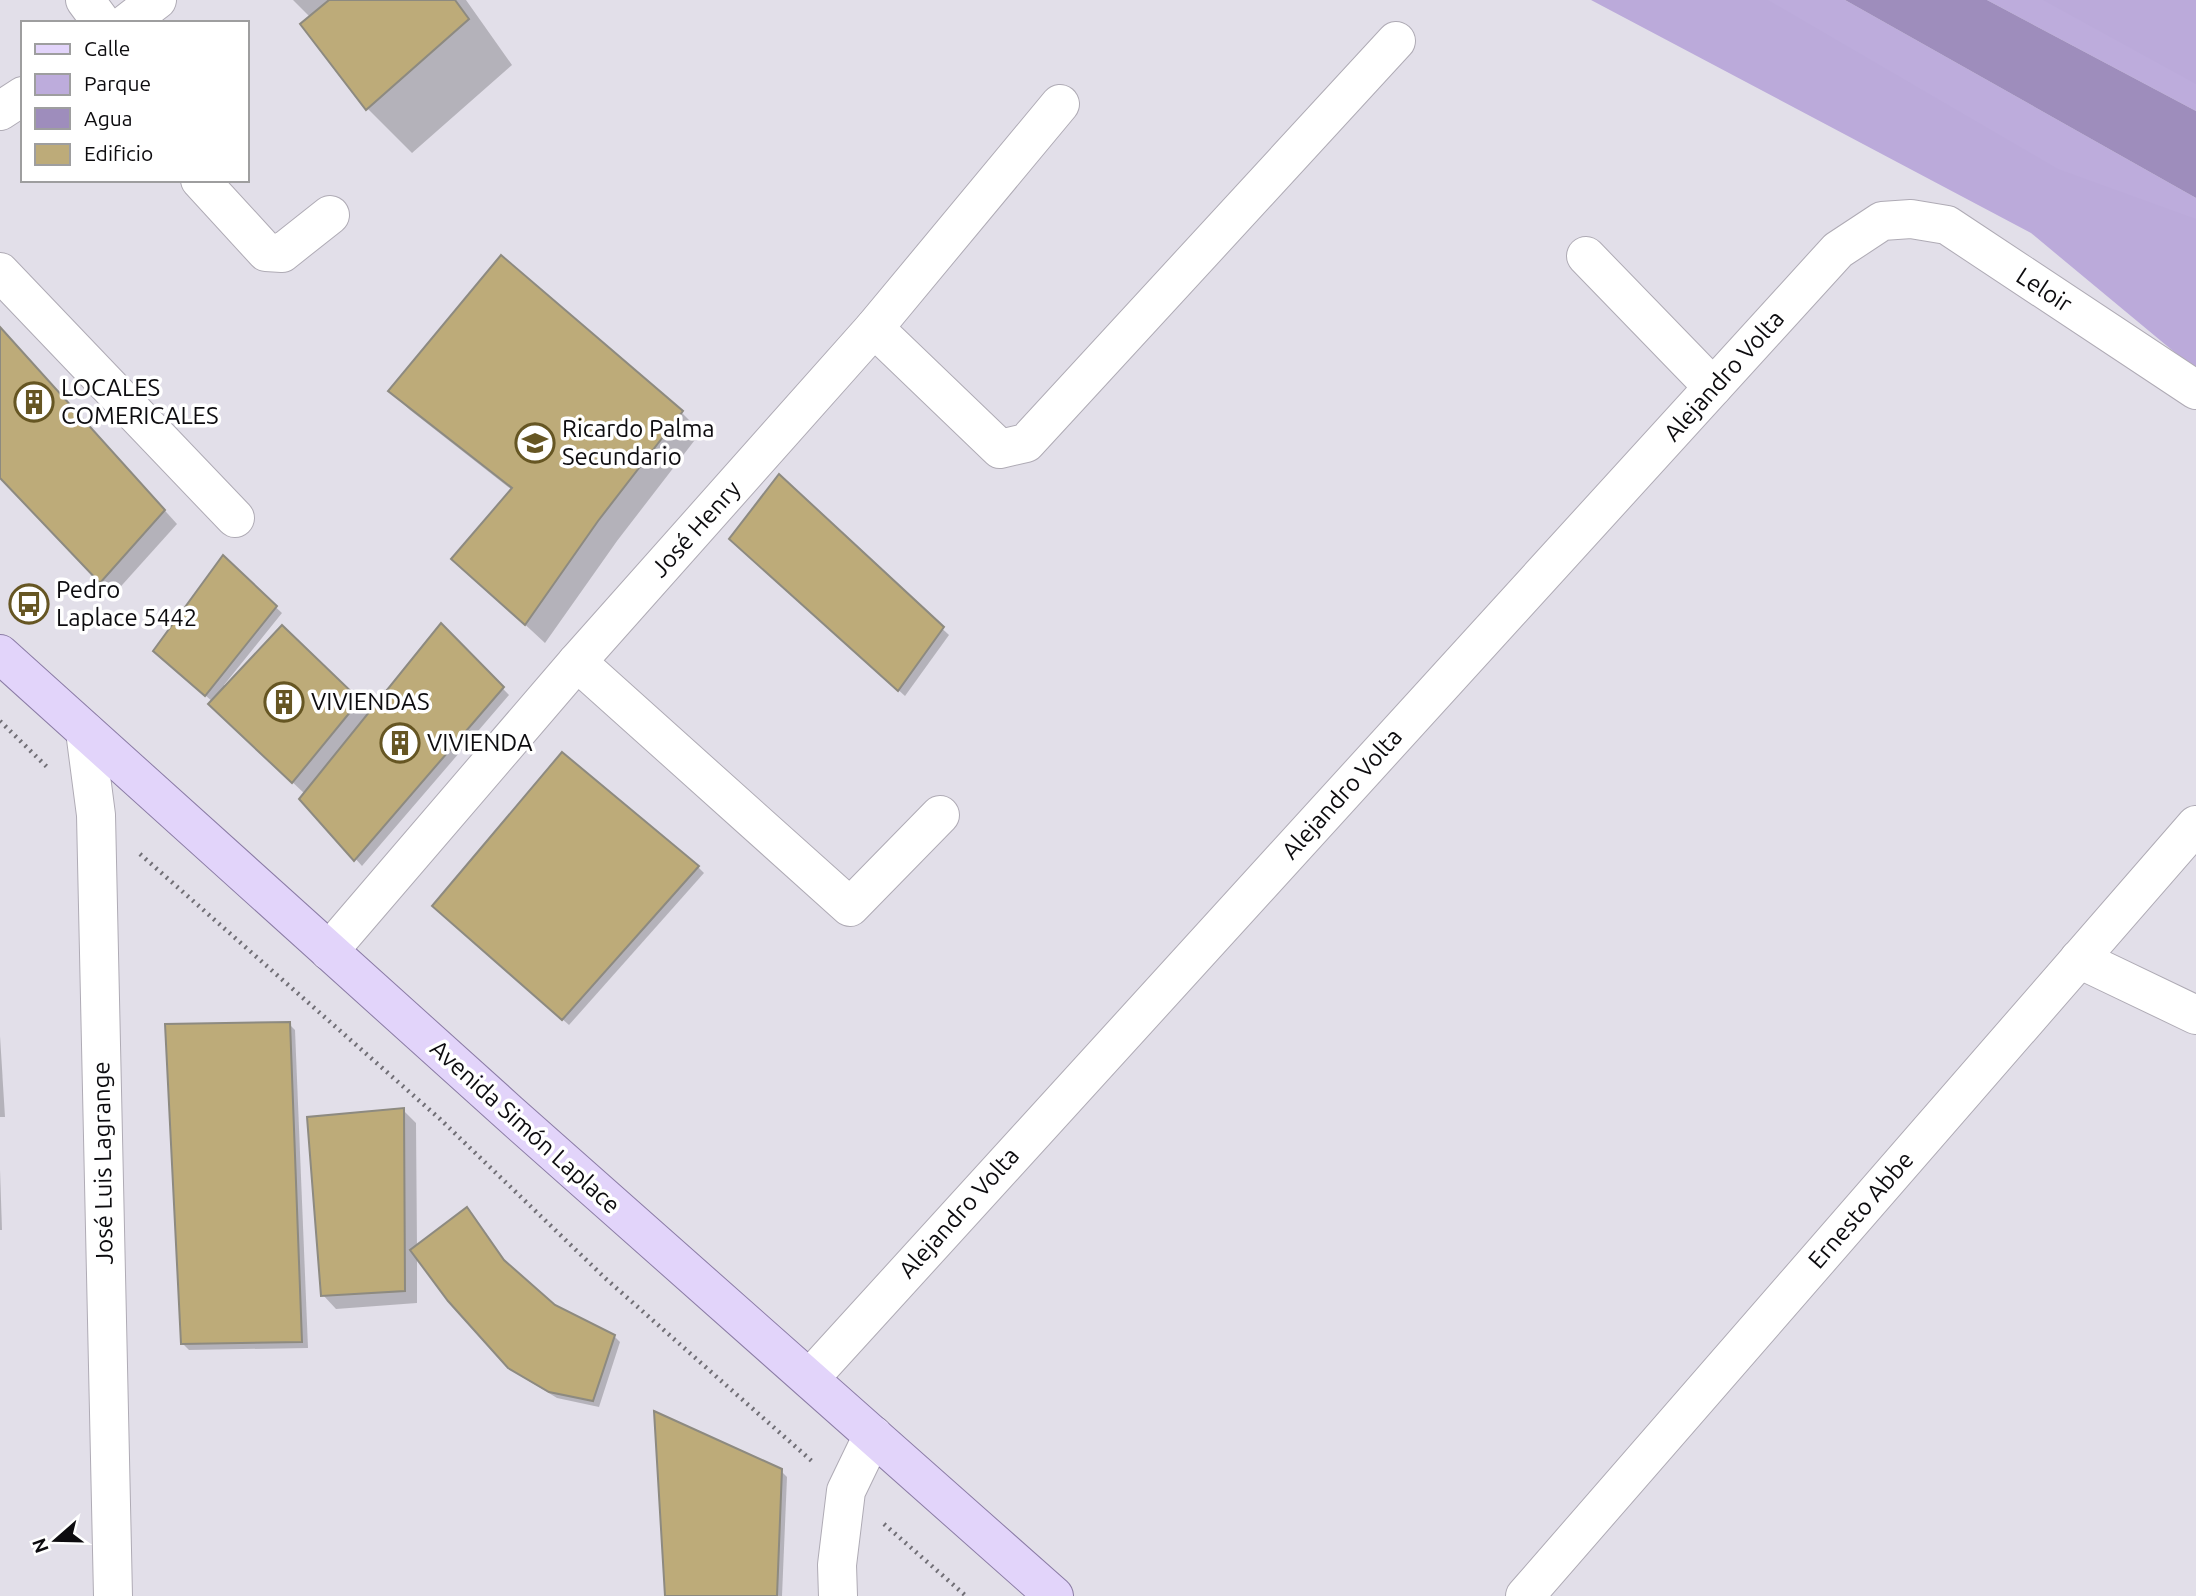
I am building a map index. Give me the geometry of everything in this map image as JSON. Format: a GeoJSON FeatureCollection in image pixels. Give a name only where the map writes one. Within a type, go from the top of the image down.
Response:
{"type":"FeatureCollection","features":[{"type":"Feature","properties":{"kind":"main road","name":"Avenida Simón Laplace"},"geometry":{"type":"LineString","coordinates":[[0,654],[329,951],[1054,1596]]}},
{"type":"Feature","properties":{"kind":"street"},"geometry":{"type":"LineString","coordinates":[[85,0],[101,21]]}},
{"type":"Feature","properties":{"kind":"street"},"geometry":{"type":"LineString","coordinates":[[874,328],[1000,449],[1026,443],[1396,41]]}},
{"type":"Feature","properties":{"kind":"street"},"geometry":{"type":"LineString","coordinates":[[0,111],[21,97]]}},
{"type":"Feature","properties":{"kind":"street","name":"José Henry"},"geometry":{"type":"LineString","coordinates":[[329,951],[577,662],[874,328],[1060,104]]}},
{"type":"Feature","properties":{"kind":"street"},"geometry":{"type":"LineString","coordinates":[[202,182],[266,252],[282,253],[330,215]]}},
{"type":"Feature","properties":{"kind":"street","name":"Leloir"},"geometry":{"type":"LineString","coordinates":[[1882,221],[1911,219],[1947,225],[2196,390]]}},
{"type":"Feature","properties":{"kind":"street","name":"Alejandro Volta"},"geometry":{"type":"LineString","coordinates":[[810,1378],[1838,250],[1882,221]]}},
{"type":"Feature","properties":{"kind":"street"},"geometry":{"type":"LineString","coordinates":[[1586,256],[1713,387]]}},
{"type":"Feature","properties":{"kind":"street"},"geometry":{"type":"LineString","coordinates":[[0,272],[235,518]]}},
{"type":"Feature","properties":{"kind":"street"},"geometry":{"type":"LineString","coordinates":[[577,662],[850,907],[940,815]]}},
{"type":"Feature","properties":{"kind":"street","name":"José Luis Lagrange"},"geometry":{"type":"LineString","coordinates":[[85,731],[96,815],[113,1596]]}},
{"type":"Feature","properties":{"kind":"street","name":"Ernesto Abbe"},"geometry":{"type":"LineString","coordinates":[[1525,1596],[2196,825]]}},
{"type":"Feature","properties":{"kind":"street"},"geometry":{"type":"LineString","coordinates":[[2079,959],[2196,1014]]}},
{"type":"Feature","properties":{"kind":"street"},"geometry":{"type":"LineString","coordinates":[[838,1596],[837,1565],[846,1491],[873,1435]]}},
{"type":"Feature","properties":{"kind":"path"},"geometry":{"type":"LineString","coordinates":[[0,721],[48,768]]}},
{"type":"Feature","properties":{"kind":"path"},"geometry":{"type":"LineString","coordinates":[[96,815],[440,1119],[605,1278],[966,1596]]}},
{"type":"Feature","properties":{"kind":"green space"},"geometry":{"type":"Polygon","coordinates":[[[1657,0],[1845,0],[2196,198],[2196,296],[1657,0]]]}},
{"type":"Feature","properties":{"kind":"green space"},"geometry":{"type":"Polygon","coordinates":[[[1987,0],[2196,0],[2196,111],[1987,0]]]}},
{"type":"Feature","properties":{"kind":"shaded area"},"geometry":{"type":"Polygon","coordinates":[[[1591,0],[1768,0],[2058,169],[2196,219],[2196,370],[2031,233],[1591,0]]]}},
{"type":"Feature","properties":{"kind":"shaded area"},"geometry":{"type":"Polygon","coordinates":[[[2043,0],[2196,0],[2196,84],[2043,0]]]}},
{"type":"Feature","properties":{"kind":"water"},"geometry":{"type":"Polygon","coordinates":[[[1845,0],[1987,0],[2196,111],[2196,198],[1845,0]]]}},
{"type":"Feature","properties":{"kind":"building"},"geometry":{"type":"Polygon","coordinates":[[[329,0],[455,0],[469,19],[366,110],[300,24],[329,0]]]}},
{"type":"Feature","properties":{"kind":"building"},"geometry":{"type":"Polygon","coordinates":[[[501,255],[683,411],[598,521],[525,625],[451,559],[512,488],[388,391],[501,255]]]}},
{"type":"Feature","properties":{"kind":"building","name":"LOCALES COMERICALES"},"geometry":{"type":"Polygon","coordinates":[[[0,327],[165,510],[100,583],[0,478],[0,327]]]}},
{"type":"Feature","properties":{"kind":"building"},"geometry":{"type":"Polygon","coordinates":[[[779,474],[944,627],[898,691],[729,539],[779,474]]]}},
{"type":"Feature","properties":{"kind":"building"},"geometry":{"type":"Polygon","coordinates":[[[223,555],[277,606],[205,696],[153,651],[223,555]]]}},
{"type":"Feature","properties":{"kind":"building","name":"VIVIENDA"},"geometry":{"type":"Polygon","coordinates":[[[441,623],[504,687],[354,861],[299,799],[441,623]]]}},
{"type":"Feature","properties":{"kind":"building","name":"VIVIENDAS"},"geometry":{"type":"Polygon","coordinates":[[[282,625],[360,700],[292,783],[208,704],[282,625]]]}},
{"type":"Feature","properties":{"kind":"building"},"geometry":{"type":"Polygon","coordinates":[[[562,752],[699,866],[562,1020],[432,906],[562,752]]]}},
{"type":"Feature","properties":{"kind":"building"},"geometry":{"type":"Polygon","coordinates":[[[290,1022],[302,1342],[181,1344],[165,1024],[290,1022]]]}},
{"type":"Feature","properties":{"kind":"building"},"geometry":{"type":"Polygon","coordinates":[[[404,1108],[405,1291],[321,1296],[307,1117],[404,1108]]]}},
{"type":"Feature","properties":{"kind":"building"},"geometry":{"type":"Polygon","coordinates":[[[467,1207],[504,1260],[555,1305],[615,1335],[593,1401],[549,1392],[508,1368],[448,1301],[410,1250],[467,1207]]]}},
{"type":"Feature","properties":{"kind":"building"},"geometry":{"type":"Polygon","coordinates":[[[654,1411],[782,1469],[777,1596],[665,1596],[654,1411]]]}},
{"type":"Feature","properties":{"kind":"place","name":"LOCALES COMERICALES"},"geometry":{"type":"Point","coordinates":[34,402]}},
{"type":"Feature","properties":{"kind":"place","name":"Ricardo Palma Secundario"},"geometry":{"type":"Point","coordinates":[535,443]}},
{"type":"Feature","properties":{"kind":"place","name":"Pedro Laplace 5442"},"geometry":{"type":"Point","coordinates":[29,604]}},
{"type":"Feature","properties":{"kind":"place","name":"VIVIENDAS"},"geometry":{"type":"Point","coordinates":[284,702]}},
{"type":"Feature","properties":{"kind":"place","name":"VIVIENDA"},"geometry":{"type":"Point","coordinates":[400,743]}}]}
